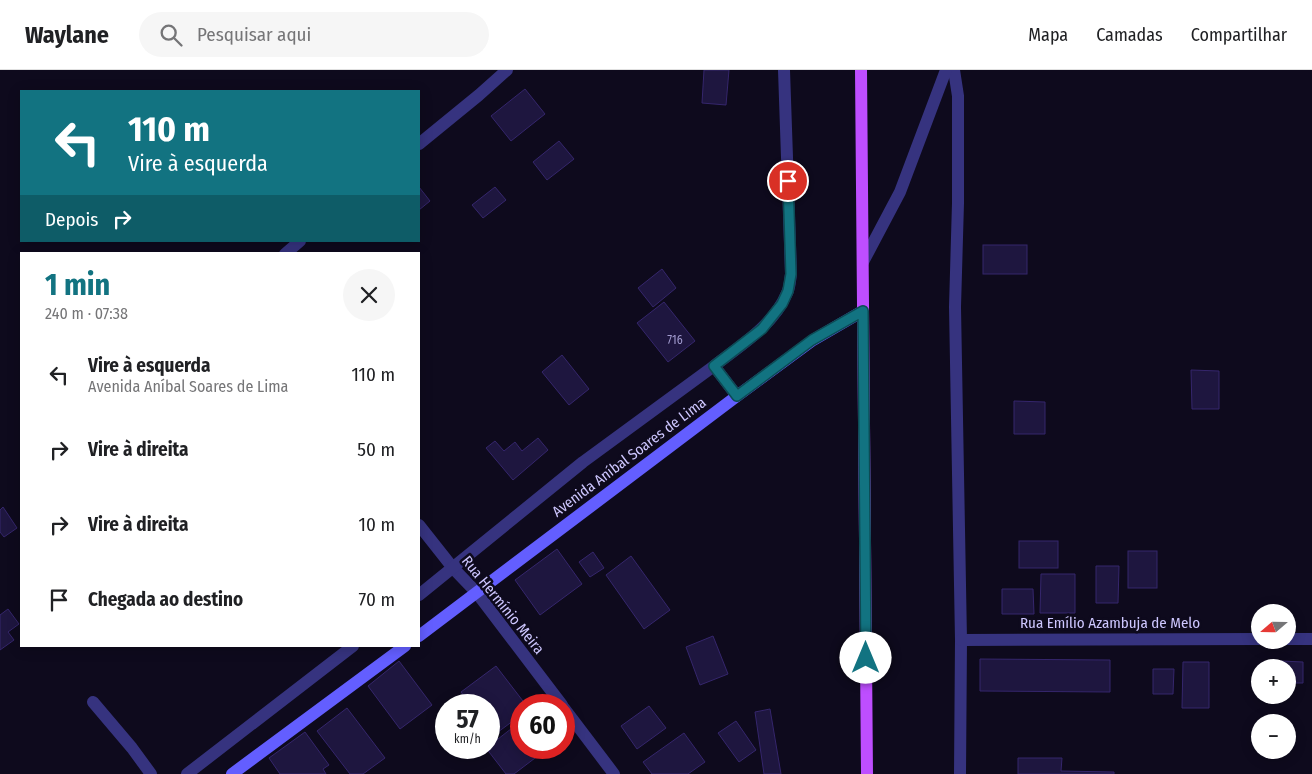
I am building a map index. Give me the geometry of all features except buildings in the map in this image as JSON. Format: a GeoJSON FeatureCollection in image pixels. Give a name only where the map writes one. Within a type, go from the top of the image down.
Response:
{"type":"FeatureCollection","features":[{"type":"Feature","properties":{"kind":"main road"},"geometry":{"type":"LineString","coordinates":[[861,70],[867,774]]}},
{"type":"Feature","properties":{"kind":"street"},"geometry":{"type":"LineString","coordinates":[[420,143],[507,70]]}},
{"type":"Feature","properties":{"kind":"street","name":"Avenida Aníbal Soares de Lima"},"geometry":{"type":"LineString","coordinates":[[420,594],[583,462],[762,329],[782,304],[788,291],[791,274],[784,70]]}},
{"type":"Feature","properties":{"kind":"street"},"geometry":{"type":"LineString","coordinates":[[863,262],[900,192],[946,70]]}},
{"type":"Feature","properties":{"kind":"street"},"geometry":{"type":"LineString","coordinates":[[954,70],[958,96],[958,203],[955,307],[961,640],[960,774]]}},
{"type":"Feature","properties":{"kind":"street"},"geometry":{"type":"LineString","coordinates":[[287,252],[299,242]]}},
{"type":"Feature","properties":{"kind":"street","name":"Avenida Aníbal Soares de Lima"},"geometry":{"type":"LineString","coordinates":[[420,635],[812,340],[863,311]]}},
{"type":"Feature","properties":{"kind":"street"},"geometry":{"type":"LineString","coordinates":[[714,366],[737,396]]}},
{"type":"Feature","properties":{"kind":"street","name":"Rua Hermínio Meira"},"geometry":{"type":"LineString","coordinates":[[420,526],[453,568],[476,593],[554,694]]}},
{"type":"Feature","properties":{"kind":"street","name":"Rua Emílio Azambuja de Melo"},"geometry":{"type":"LineString","coordinates":[[961,640],[1251,639]]}},
{"type":"Feature","properties":{"kind":"street"},"geometry":{"type":"LineString","coordinates":[[1296,639],[1312,639]]}},
{"type":"Feature","properties":{"kind":"street"},"geometry":{"type":"LineString","coordinates":[[187,774],[352,647]]}},
{"type":"Feature","properties":{"kind":"street"},"geometry":{"type":"LineString","coordinates":[[232,774],[404,647]]}},
{"type":"Feature","properties":{"kind":"street"},"geometry":{"type":"LineString","coordinates":[[93,702],[132,748],[151,774]]}},
{"type":"Feature","properties":{"kind":"street","name":"Rua Hermínio Meira"},"geometry":{"type":"LineString","coordinates":[[575,722],[614,774]]}},
{"type":"Feature","properties":{"kind":"route"},"geometry":{"type":"LineString","coordinates":[[788,181],[791,274],[788,291],[782,304],[762,329],[714,366],[737,396],[812,340],[863,311],[866,658]]}}]}
